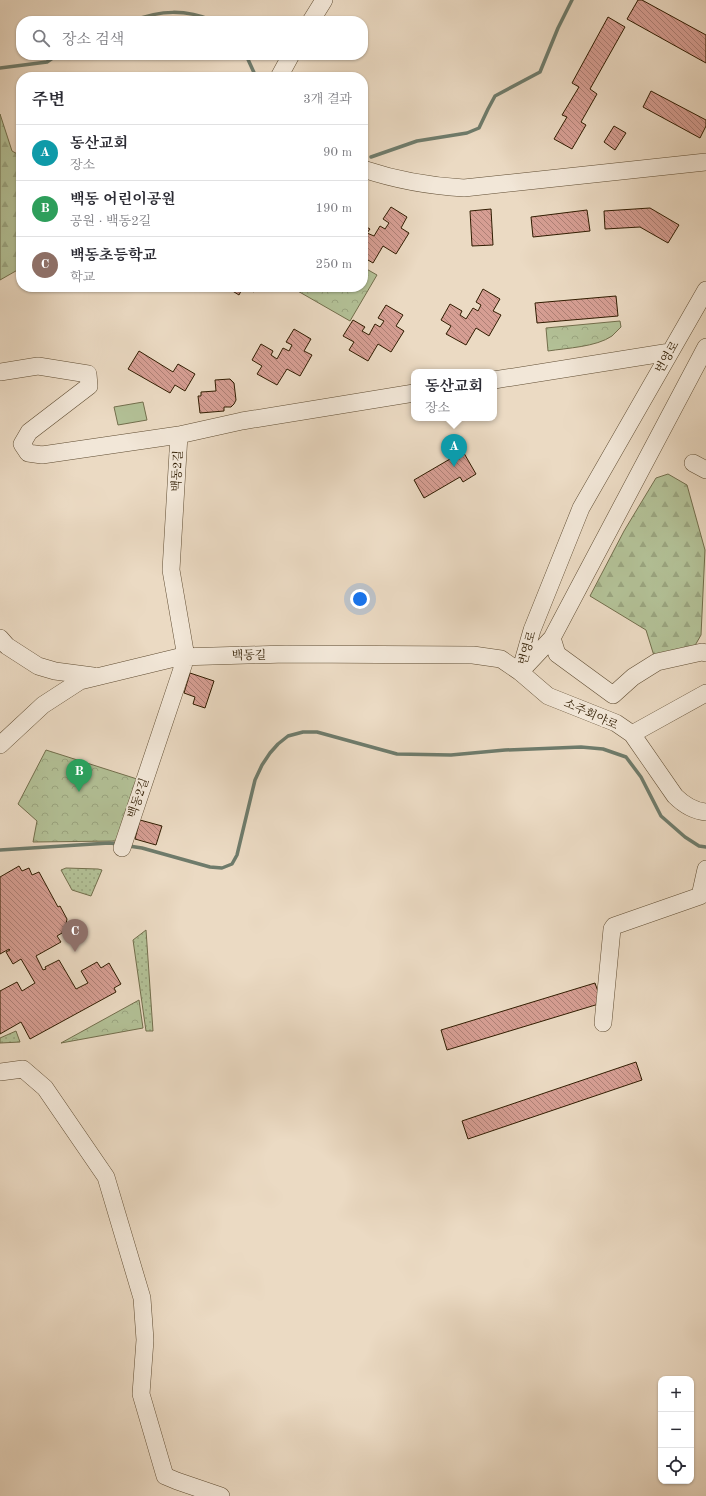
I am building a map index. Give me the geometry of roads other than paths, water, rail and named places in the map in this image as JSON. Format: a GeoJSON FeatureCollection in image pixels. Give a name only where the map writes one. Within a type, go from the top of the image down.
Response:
{"type":"FeatureCollection","features":[{"type":"Feature","properties":{"kind":"street"},"geometry":{"type":"LineString","coordinates":[[314,16],[324,0]]}},
{"type":"Feature","properties":{"kind":"street"},"geometry":{"type":"LineString","coordinates":[[281,72],[288,60]]}},
{"type":"Feature","properties":{"kind":"street"},"geometry":{"type":"LineString","coordinates":[[368,171],[383,176],[435,187],[464,188],[706,162]]}},
{"type":"Feature","properties":{"kind":"street","name":"번영로"},"geometry":{"type":"LineString","coordinates":[[520,672],[532,630],[581,508],[706,290]]}},
{"type":"Feature","properties":{"kind":"street","name":"번영로"},"geometry":{"type":"LineString","coordinates":[[520,672],[552,638],[706,347]]}},
{"type":"Feature","properties":{"kind":"street"},"geometry":{"type":"LineString","coordinates":[[497,380],[670,352]]}},
{"type":"Feature","properties":{"kind":"street","name":"백동2길"},"geometry":{"type":"LineString","coordinates":[[0,372],[38,366],[88,374],[89,386],[29,432],[22,444],[28,453],[42,455],[179,435],[171,570],[186,657],[122,848]]}},
{"type":"Feature","properties":{"kind":"street"},"geometry":{"type":"LineString","coordinates":[[179,435],[242,421],[411,393]]}},
{"type":"Feature","properties":{"kind":"street"},"geometry":{"type":"LineString","coordinates":[[559,563],[562,572],[566,576],[576,579],[585,577]]}},
{"type":"Feature","properties":{"kind":"street"},"geometry":{"type":"LineString","coordinates":[[552,638],[557,654],[613,695],[633,678],[657,662],[704,652]]}},
{"type":"Feature","properties":{"kind":"street"},"geometry":{"type":"LineString","coordinates":[[0,639],[7,646],[38,666],[56,671],[98,676]]}},
{"type":"Feature","properties":{"kind":"street","name":"백동길"},"geometry":{"type":"LineString","coordinates":[[0,746],[43,705],[80,681],[179,657],[286,654],[473,655],[500,659],[520,672]]}},
{"type":"Feature","properties":{"kind":"street","name":"소주회야로"},"geometry":{"type":"LineString","coordinates":[[520,672],[548,696],[616,723],[632,734],[675,796],[691,808],[706,812]]}},
{"type":"Feature","properties":{"kind":"street"},"geometry":{"type":"LineString","coordinates":[[632,734],[706,693]]}},
{"type":"Feature","properties":{"kind":"street"},"geometry":{"type":"LineString","coordinates":[[603,1024],[612,929],[614,926],[700,896],[706,871]]}},
{"type":"Feature","properties":{"kind":"street"},"geometry":{"type":"LineString","coordinates":[[0,1072],[23,1069],[44,1088],[106,1177],[142,1298],[145,1340],[141,1394],[165,1476],[221,1496]]}},
{"type":"Feature","properties":{"kind":"waterway"},"geometry":{"type":"LineString","coordinates":[[371,157],[417,141],[467,133],[479,128],[495,96],[540,72],[558,28],[572,0]]}},
{"type":"Feature","properties":{"kind":"waterway"},"geometry":{"type":"LineString","coordinates":[[148,16],[173,12],[200,16]]}},
{"type":"Feature","properties":{"kind":"waterway"},"geometry":{"type":"LineString","coordinates":[[0,68],[47,62],[50,60]]}},
{"type":"Feature","properties":{"kind":"waterway"},"geometry":{"type":"LineString","coordinates":[[248,60],[254,72]]}},
{"type":"Feature","properties":{"kind":"waterway"},"geometry":{"type":"LineString","coordinates":[[129,846],[142,848],[210,867],[222,868],[232,864],[237,855],[255,780],[262,765],[278,744],[288,736],[303,732],[317,732],[397,754],[451,755],[505,750],[581,747],[603,749],[626,757],[641,777],[661,816],[685,837],[699,846],[706,847]]}},
{"type":"Feature","properties":{"kind":"waterway"},"geometry":{"type":"LineString","coordinates":[[0,850],[109,843],[119,844]]}},
{"type":"Feature","properties":{"kind":"place","name":"동산교회"},"geometry":{"type":"Point","coordinates":[454,467]}},
{"type":"Feature","properties":{"kind":"place","name":"백동 어린이공원"},"geometry":{"type":"Point","coordinates":[79,792]}},
{"type":"Feature","properties":{"kind":"place","name":"백동초등학교"},"geometry":{"type":"Point","coordinates":[75,952]}}]}
